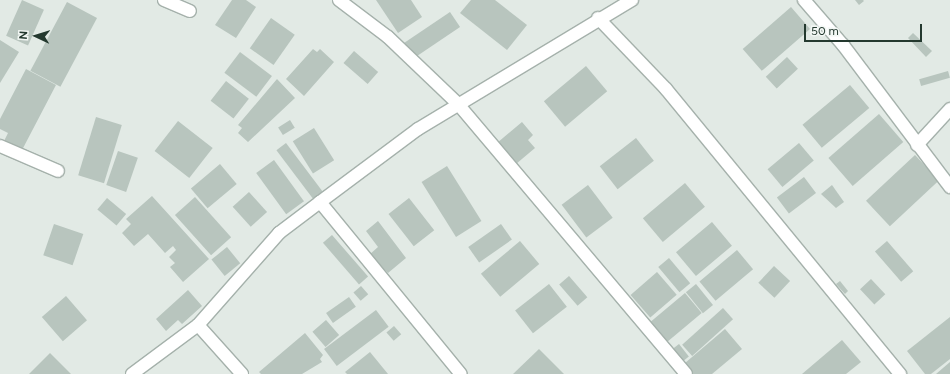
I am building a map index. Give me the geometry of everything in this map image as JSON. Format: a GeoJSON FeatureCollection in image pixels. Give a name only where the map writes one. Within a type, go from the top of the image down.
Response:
{"type":"FeatureCollection","features":[{"type":"Feature","properties":{"kind":"street"},"geometry":{"type":"LineString","coordinates":[[164,0],[190,10]]}},
{"type":"Feature","properties":{"kind":"street"},"geometry":{"type":"LineString","coordinates":[[339,0],[388,38],[458,104],[686,374]]}},
{"type":"Feature","properties":{"kind":"street"},"geometry":{"type":"LineString","coordinates":[[132,374],[198,325],[278,233],[458,104],[598,18],[632,0]]}},
{"type":"Feature","properties":{"kind":"street"},"geometry":{"type":"LineString","coordinates":[[804,0],[843,45],[950,187]]}},
{"type":"Feature","properties":{"kind":"street"},"geometry":{"type":"LineString","coordinates":[[598,18],[666,89],[900,374]]}},
{"type":"Feature","properties":{"kind":"street"},"geometry":{"type":"LineString","coordinates":[[917,145],[950,109]]}},
{"type":"Feature","properties":{"kind":"street"},"geometry":{"type":"LineString","coordinates":[[0,146],[58,171]]}},
{"type":"Feature","properties":{"kind":"street"},"geometry":{"type":"LineString","coordinates":[[320,202],[461,374]]}},
{"type":"Feature","properties":{"kind":"street"},"geometry":{"type":"LineString","coordinates":[[198,325],[242,374]]}},
{"type":"Feature","properties":{"kind":"building"},"geometry":{"type":"Polygon","coordinates":[[[22,0],[44,10],[28,45],[6,36],[22,0]]]}},
{"type":"Feature","properties":{"kind":"building"},"geometry":{"type":"Polygon","coordinates":[[[232,0],[246,0],[256,7],[236,38],[215,25],[232,0]]]}},
{"type":"Feature","properties":{"kind":"building"},"geometry":{"type":"Polygon","coordinates":[[[376,0],[411,0],[422,17],[398,33],[376,0]]]}},
{"type":"Feature","properties":{"kind":"building"},"geometry":{"type":"Polygon","coordinates":[[[471,0],[495,0],[527,25],[507,50],[460,13],[471,0]]]}},
{"type":"Feature","properties":{"kind":"building"},"geometry":{"type":"Polygon","coordinates":[[[855,0],[863,0],[864,1],[859,5],[855,0]]]}},
{"type":"Feature","properties":{"kind":"building"},"geometry":{"type":"Polygon","coordinates":[[[67,2],[97,18],[60,87],[30,71],[67,2]]]}},
{"type":"Feature","properties":{"kind":"building"},"geometry":{"type":"Polygon","coordinates":[[[791,7],[810,29],[762,71],[743,49],[791,7]]]}},
{"type":"Feature","properties":{"kind":"building"},"geometry":{"type":"Polygon","coordinates":[[[450,12],[460,27],[414,58],[404,43],[450,12]]]}},
{"type":"Feature","properties":{"kind":"building"},"geometry":{"type":"Polygon","coordinates":[[[271,18],[295,35],[274,65],[250,48],[271,18]]]}},
{"type":"Feature","properties":{"kind":"building"},"geometry":{"type":"Polygon","coordinates":[[[913,33],[932,51],[926,57],[908,38],[913,33]]]}},
{"type":"Feature","properties":{"kind":"building"},"geometry":{"type":"Polygon","coordinates":[[[0,40],[19,52],[0,83],[0,40]]]}},
{"type":"Feature","properties":{"kind":"building"},"geometry":{"type":"Polygon","coordinates":[[[313,49],[317,52],[320,49],[334,62],[304,96],[286,79],[313,49]]]}},
{"type":"Feature","properties":{"kind":"building"},"geometry":{"type":"Polygon","coordinates":[[[354,51],[378,72],[368,84],[344,63],[354,51]]]}},
{"type":"Feature","properties":{"kind":"building"},"geometry":{"type":"Polygon","coordinates":[[[240,52],[272,76],[256,97],[224,73],[240,52]]]}},
{"type":"Feature","properties":{"kind":"building"},"geometry":{"type":"Polygon","coordinates":[[[787,57],[798,69],[777,88],[766,77],[787,57]]]}},
{"type":"Feature","properties":{"kind":"building"},"geometry":{"type":"Polygon","coordinates":[[[586,66],[607,91],[565,127],[544,101],[586,66]]]}},
{"type":"Feature","properties":{"kind":"building"},"geometry":{"type":"Polygon","coordinates":[[[26,69],[56,85],[21,152],[3,143],[8,133],[0,129],[0,119],[26,69]]]}},
{"type":"Feature","properties":{"kind":"building"},"geometry":{"type":"Polygon","coordinates":[[[948,71],[950,78],[921,86],[919,79],[948,71]]]}},
{"type":"Feature","properties":{"kind":"building"},"geometry":{"type":"Polygon","coordinates":[[[277,79],[295,98],[248,142],[238,133],[242,128],[238,125],[277,79]]]}},
{"type":"Feature","properties":{"kind":"building"},"geometry":{"type":"Polygon","coordinates":[[[226,81],[249,99],[233,119],[211,101],[226,81]]]}},
{"type":"Feature","properties":{"kind":"building"},"geometry":{"type":"Polygon","coordinates":[[[850,85],[869,108],[822,148],[803,125],[850,85]]]}},
{"type":"Feature","properties":{"kind":"building"},"geometry":{"type":"Polygon","coordinates":[[[879,114],[903,142],[853,186],[828,158],[879,114]]]}},
{"type":"Feature","properties":{"kind":"building"},"geometry":{"type":"Polygon","coordinates":[[[96,117],[122,125],[104,183],[78,175],[96,117]]]}},
{"type":"Feature","properties":{"kind":"building"},"geometry":{"type":"Polygon","coordinates":[[[290,120],[295,128],[283,135],[278,127],[290,120]]]}},
{"type":"Feature","properties":{"kind":"building"},"geometry":{"type":"Polygon","coordinates":[[[178,121],[213,148],[189,178],[155,151],[178,121]]]}},
{"type":"Feature","properties":{"kind":"building"},"geometry":{"type":"Polygon","coordinates":[[[522,122],[533,135],[528,140],[535,148],[516,164],[497,143],[522,122]]]}},
{"type":"Feature","properties":{"kind":"building"},"geometry":{"type":"Polygon","coordinates":[[[314,128],[334,160],[313,173],[293,141],[314,128]]]}},
{"type":"Feature","properties":{"kind":"building"},"geometry":{"type":"Polygon","coordinates":[[[636,138],[654,161],[618,189],[600,166],[636,138]]]}},
{"type":"Feature","properties":{"kind":"building"},"geometry":{"type":"Polygon","coordinates":[[[286,143],[324,193],[314,201],[276,150],[286,143]]]}},
{"type":"Feature","properties":{"kind":"building"},"geometry":{"type":"Polygon","coordinates":[[[799,143],[814,161],[782,187],[768,169],[799,143]]]}},
{"type":"Feature","properties":{"kind":"building"},"geometry":{"type":"Polygon","coordinates":[[[118,151],[138,158],[126,192],[106,185],[118,151]]]}},
{"type":"Feature","properties":{"kind":"building"},"geometry":{"type":"Polygon","coordinates":[[[915,155],[939,181],[890,226],[866,201],[915,155]]]}},
{"type":"Feature","properties":{"kind":"building"},"geometry":{"type":"Polygon","coordinates":[[[274,160],[304,201],[286,214],[256,173],[274,160]]]}},
{"type":"Feature","properties":{"kind":"building"},"geometry":{"type":"Polygon","coordinates":[[[220,164],[237,184],[208,208],[191,188],[220,164]]]}},
{"type":"Feature","properties":{"kind":"building"},"geometry":{"type":"Polygon","coordinates":[[[447,166],[481,221],[456,237],[422,182],[447,166]]]}},
{"type":"Feature","properties":{"kind":"building"},"geometry":{"type":"Polygon","coordinates":[[[804,177],[816,193],[789,213],[777,197],[804,177]]]}},
{"type":"Feature","properties":{"kind":"building"},"geometry":{"type":"Polygon","coordinates":[[[685,183],[705,207],[663,242],[643,218],[685,183]]]}},
{"type":"Feature","properties":{"kind":"building"},"geometry":{"type":"Polygon","coordinates":[[[588,185],[613,218],[586,238],[562,205],[588,185]]]}},
{"type":"Feature","properties":{"kind":"building"},"geometry":{"type":"Polygon","coordinates":[[[832,185],[844,202],[836,208],[821,194],[832,185]]]}},
{"type":"Feature","properties":{"kind":"building"},"geometry":{"type":"Polygon","coordinates":[[[249,192],[267,212],[251,227],[233,207],[249,192]]]}},
{"type":"Feature","properties":{"kind":"building"},"geometry":{"type":"Polygon","coordinates":[[[152,196],[209,259],[183,282],[170,267],[175,263],[169,257],[176,250],[173,246],[165,253],[148,234],[134,246],[122,233],[131,224],[126,219],[152,196]]]}},
{"type":"Feature","properties":{"kind":"building"},"geometry":{"type":"Polygon","coordinates":[[[195,197],[231,237],[211,255],[175,215],[195,197]]]}},
{"type":"Feature","properties":{"kind":"building"},"geometry":{"type":"Polygon","coordinates":[[[107,198],[126,214],[117,226],[97,209],[107,198]]]}},
{"type":"Feature","properties":{"kind":"building"},"geometry":{"type":"Polygon","coordinates":[[[409,198],[434,230],[414,246],[389,214],[409,198]]]}},
{"type":"Feature","properties":{"kind":"building"},"geometry":{"type":"Polygon","coordinates":[[[378,221],[406,258],[388,273],[369,255],[378,247],[366,231],[378,221]]]}},
{"type":"Feature","properties":{"kind":"building"},"geometry":{"type":"Polygon","coordinates":[[[712,222],[732,246],[696,276],[676,252],[712,222]]]}},
{"type":"Feature","properties":{"kind":"building"},"geometry":{"type":"Polygon","coordinates":[[[54,224],[83,234],[73,265],[43,255],[54,224]]]}},
{"type":"Feature","properties":{"kind":"building"},"geometry":{"type":"Polygon","coordinates":[[[501,224],[512,240],[479,263],[468,247],[501,224]]]}},
{"type":"Feature","properties":{"kind":"building"},"geometry":{"type":"Polygon","coordinates":[[[332,235],[368,277],[359,284],[323,243],[332,235]]]}},
{"type":"Feature","properties":{"kind":"building"},"geometry":{"type":"Polygon","coordinates":[[[520,241],[539,264],[500,297],[481,274],[520,241]]]}},
{"type":"Feature","properties":{"kind":"building"},"geometry":{"type":"Polygon","coordinates":[[[887,241],[913,271],[901,282],[875,251],[887,241]]]}},
{"type":"Feature","properties":{"kind":"building"},"geometry":{"type":"Polygon","coordinates":[[[227,247],[240,263],[225,276],[211,260],[227,247]]]}},
{"type":"Feature","properties":{"kind":"building"},"geometry":{"type":"Polygon","coordinates":[[[737,250],[753,269],[716,301],[699,281],[737,250]]]}},
{"type":"Feature","properties":{"kind":"building"},"geometry":{"type":"Polygon","coordinates":[[[669,258],[690,283],[679,292],[658,267],[669,258]]]}},
{"type":"Feature","properties":{"kind":"building"},"geometry":{"type":"Polygon","coordinates":[[[774,266],[790,281],[774,298],[758,283],[774,266]]]}},
{"type":"Feature","properties":{"kind":"building"},"geometry":{"type":"Polygon","coordinates":[[[657,272],[677,295],[650,318],[631,295],[657,272]]]}},
{"type":"Feature","properties":{"kind":"building"},"geometry":{"type":"Polygon","coordinates":[[[569,276],[587,297],[578,306],[559,285],[569,276]]]}},
{"type":"Feature","properties":{"kind":"building"},"geometry":{"type":"Polygon","coordinates":[[[871,279],[885,294],[874,305],[860,289],[871,279]]]}},
{"type":"Feature","properties":{"kind":"building"},"geometry":{"type":"Polygon","coordinates":[[[840,281],[848,291],[845,294],[836,284],[840,281]]]}},
{"type":"Feature","properties":{"kind":"building"},"geometry":{"type":"Polygon","coordinates":[[[549,284],[567,307],[533,333],[515,310],[549,284]]]}},
{"type":"Feature","properties":{"kind":"building"},"geometry":{"type":"Polygon","coordinates":[[[696,284],[713,305],[703,313],[686,292],[696,284]]]}},
{"type":"Feature","properties":{"kind":"building"},"geometry":{"type":"Polygon","coordinates":[[[361,286],[368,294],[361,301],[353,293],[361,286]]]}},
{"type":"Feature","properties":{"kind":"building"},"geometry":{"type":"Polygon","coordinates":[[[188,290],[202,306],[182,324],[178,320],[166,331],[156,319],[188,290]]]}},
{"type":"Feature","properties":{"kind":"building"},"geometry":{"type":"Polygon","coordinates":[[[685,293],[702,313],[666,342],[650,323],[685,293]]]}},
{"type":"Feature","properties":{"kind":"building"},"geometry":{"type":"Polygon","coordinates":[[[66,296],[87,320],[63,341],[42,317],[66,296]]]}},
{"type":"Feature","properties":{"kind":"building"},"geometry":{"type":"Polygon","coordinates":[[[349,297],[356,307],[333,323],[326,313],[349,297]]]}},
{"type":"Feature","properties":{"kind":"building"},"geometry":{"type":"Polygon","coordinates":[[[723,308],[733,319],[692,356],[682,345],[723,308]]]}},
{"type":"Feature","properties":{"kind":"building"},"geometry":{"type":"Polygon","coordinates":[[[376,310],[389,327],[337,366],[324,349],[376,310]]]}},
{"type":"Feature","properties":{"kind":"building"},"geometry":{"type":"Polygon","coordinates":[[[950,317],[950,359],[931,374],[925,374],[907,351],[950,317]]]}},
{"type":"Feature","properties":{"kind":"building"},"geometry":{"type":"Polygon","coordinates":[[[326,320],[339,335],[326,347],[312,332],[326,320]]]}},
{"type":"Feature","properties":{"kind":"building"},"geometry":{"type":"Polygon","coordinates":[[[394,326],[401,334],[394,341],[386,333],[394,326]]]}},
{"type":"Feature","properties":{"kind":"building"},"geometry":{"type":"Polygon","coordinates":[[[725,329],[742,349],[712,374],[693,374],[685,363],[725,329]]]}},
{"type":"Feature","properties":{"kind":"building"},"geometry":{"type":"Polygon","coordinates":[[[305,333],[323,355],[320,359],[322,362],[302,374],[261,374],[259,372],[305,333]]]}},
{"type":"Feature","properties":{"kind":"building"},"geometry":{"type":"Polygon","coordinates":[[[842,340],[861,362],[846,374],[802,374],[842,340]]]}},
{"type":"Feature","properties":{"kind":"building"},"geometry":{"type":"Polygon","coordinates":[[[679,344],[689,357],[680,363],[670,351],[679,344]]]}},
{"type":"Feature","properties":{"kind":"building"},"geometry":{"type":"Polygon","coordinates":[[[539,349],[564,374],[513,374],[539,349]]]}},
{"type":"Feature","properties":{"kind":"building"},"geometry":{"type":"Polygon","coordinates":[[[370,352],[388,374],[347,374],[345,372],[370,352]]]}},
{"type":"Feature","properties":{"kind":"building"},"geometry":{"type":"Polygon","coordinates":[[[50,353],[71,374],[29,374],[50,353]]]}},
{"type":"Feature","properties":{"kind":"building"},"geometry":{"type":"Polygon","coordinates":[[[950,362],[950,374],[936,374],[950,362]]]}}]}
